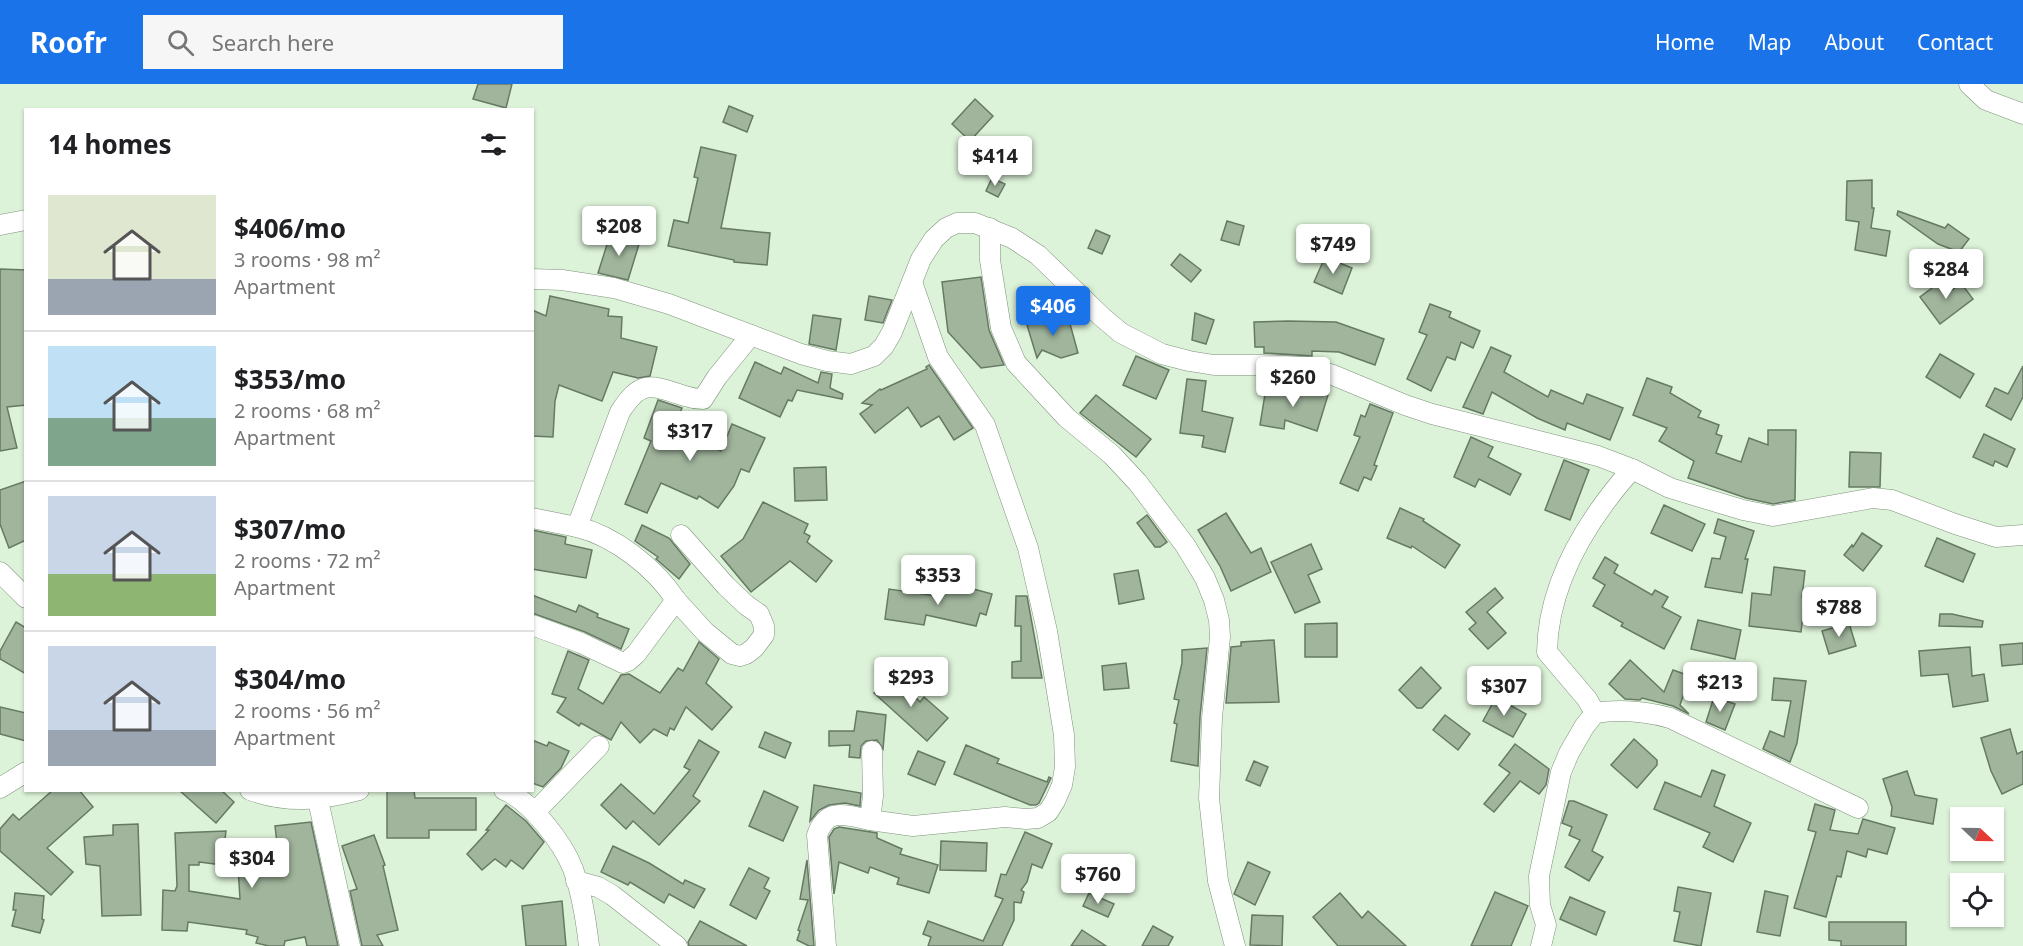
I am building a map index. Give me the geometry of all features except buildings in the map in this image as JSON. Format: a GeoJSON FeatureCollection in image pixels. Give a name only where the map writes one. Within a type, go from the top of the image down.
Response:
{"type":"FeatureCollection","features":[{"type":"Feature","properties":{"kind":"street"},"geometry":{"type":"LineString","coordinates":[[1969,84],[1986,100],[2023,114]]}},
{"type":"Feature","properties":{"kind":"street"},"geometry":{"type":"LineString","coordinates":[[0,225],[24,220]]}},
{"type":"Feature","properties":{"kind":"street"},"geometry":{"type":"LineString","coordinates":[[534,279],[562,280],[614,288],[669,304],[810,356],[851,364],[874,356],[884,346],[892,332],[921,259],[934,239],[945,228],[957,223],[975,223],[1012,238],[1038,255],[1121,333],[1162,354],[1214,365],[1308,368],[1333,375],[1432,414],[1598,456],[1670,488],[1743,510],[1773,516],[1874,498],[1892,500],[1996,537],[2023,535]]}},
{"type":"Feature","properties":{"kind":"street"},"geometry":{"type":"LineString","coordinates":[[990,228],[990,260],[1001,328],[1016,363],[1067,418],[1112,455],[1138,483],[1185,545],[1205,578],[1214,600],[1220,637],[1212,718],[1209,798],[1218,881],[1236,946]]}},
{"type":"Feature","properties":{"kind":"street"},"geometry":{"type":"LineString","coordinates":[[826,946],[816,836],[824,820],[842,815],[913,826],[1005,817],[1038,818],[1048,812],[1056,801],[1065,767],[1064,735],[1047,631],[1028,548],[985,425],[938,357],[912,282]]}},
{"type":"Feature","properties":{"kind":"street"},"geometry":{"type":"LineString","coordinates":[[577,527],[620,412],[629,398],[641,388],[654,386],[703,399],[717,377],[751,335]]}},
{"type":"Feature","properties":{"kind":"street"},"geometry":{"type":"LineString","coordinates":[[1595,713],[1587,699],[1547,652],[1548,632],[1553,605],[1566,567],[1597,512],[1632,470]]}},
{"type":"Feature","properties":{"kind":"street"},"geometry":{"type":"LineString","coordinates":[[534,518],[577,527],[622,547],[654,572],[705,632],[732,654],[740,656],[746,654],[764,635],[764,626],[759,614],[726,586],[681,535]]}},
{"type":"Feature","properties":{"kind":"street"},"geometry":{"type":"LineString","coordinates":[[0,572],[24,596]]}},
{"type":"Feature","properties":{"kind":"street"},"geometry":{"type":"LineString","coordinates":[[534,626],[581,643],[623,663],[636,654],[676,600]]}},
{"type":"Feature","properties":{"kind":"street"},"geometry":{"type":"LineString","coordinates":[[1562,946],[1557,944],[1546,925],[1540,905],[1539,876],[1561,772],[1569,753],[1595,713],[1632,710],[1670,718],[1858,808]]}},
{"type":"Feature","properties":{"kind":"street"},"geometry":{"type":"LineString","coordinates":[[535,812],[599,746]]}},
{"type":"Feature","properties":{"kind":"street"},"geometry":{"type":"LineString","coordinates":[[870,820],[873,796],[872,751]]}},
{"type":"Feature","properties":{"kind":"street"},"geometry":{"type":"LineString","coordinates":[[0,788],[24,773]]}},
{"type":"Feature","properties":{"kind":"street"},"geometry":{"type":"LineString","coordinates":[[0,804],[24,789]]}},
{"type":"Feature","properties":{"kind":"street"},"geometry":{"type":"LineString","coordinates":[[255,792],[288,800],[318,800],[351,792]]}},
{"type":"Feature","properties":{"kind":"street"},"geometry":{"type":"LineString","coordinates":[[508,792],[535,812],[573,868],[585,914],[589,946]]}},
{"type":"Feature","properties":{"kind":"street"},"geometry":{"type":"LineString","coordinates":[[318,800],[350,946]]}},
{"type":"Feature","properties":{"kind":"street"},"geometry":{"type":"LineString","coordinates":[[576,881],[598,887],[612,895],[677,946]]}},
{"type":"Feature","properties":{"kind":"street"},"geometry":{"type":"LineString","coordinates":[[1541,946],[1546,925]]}}]}
